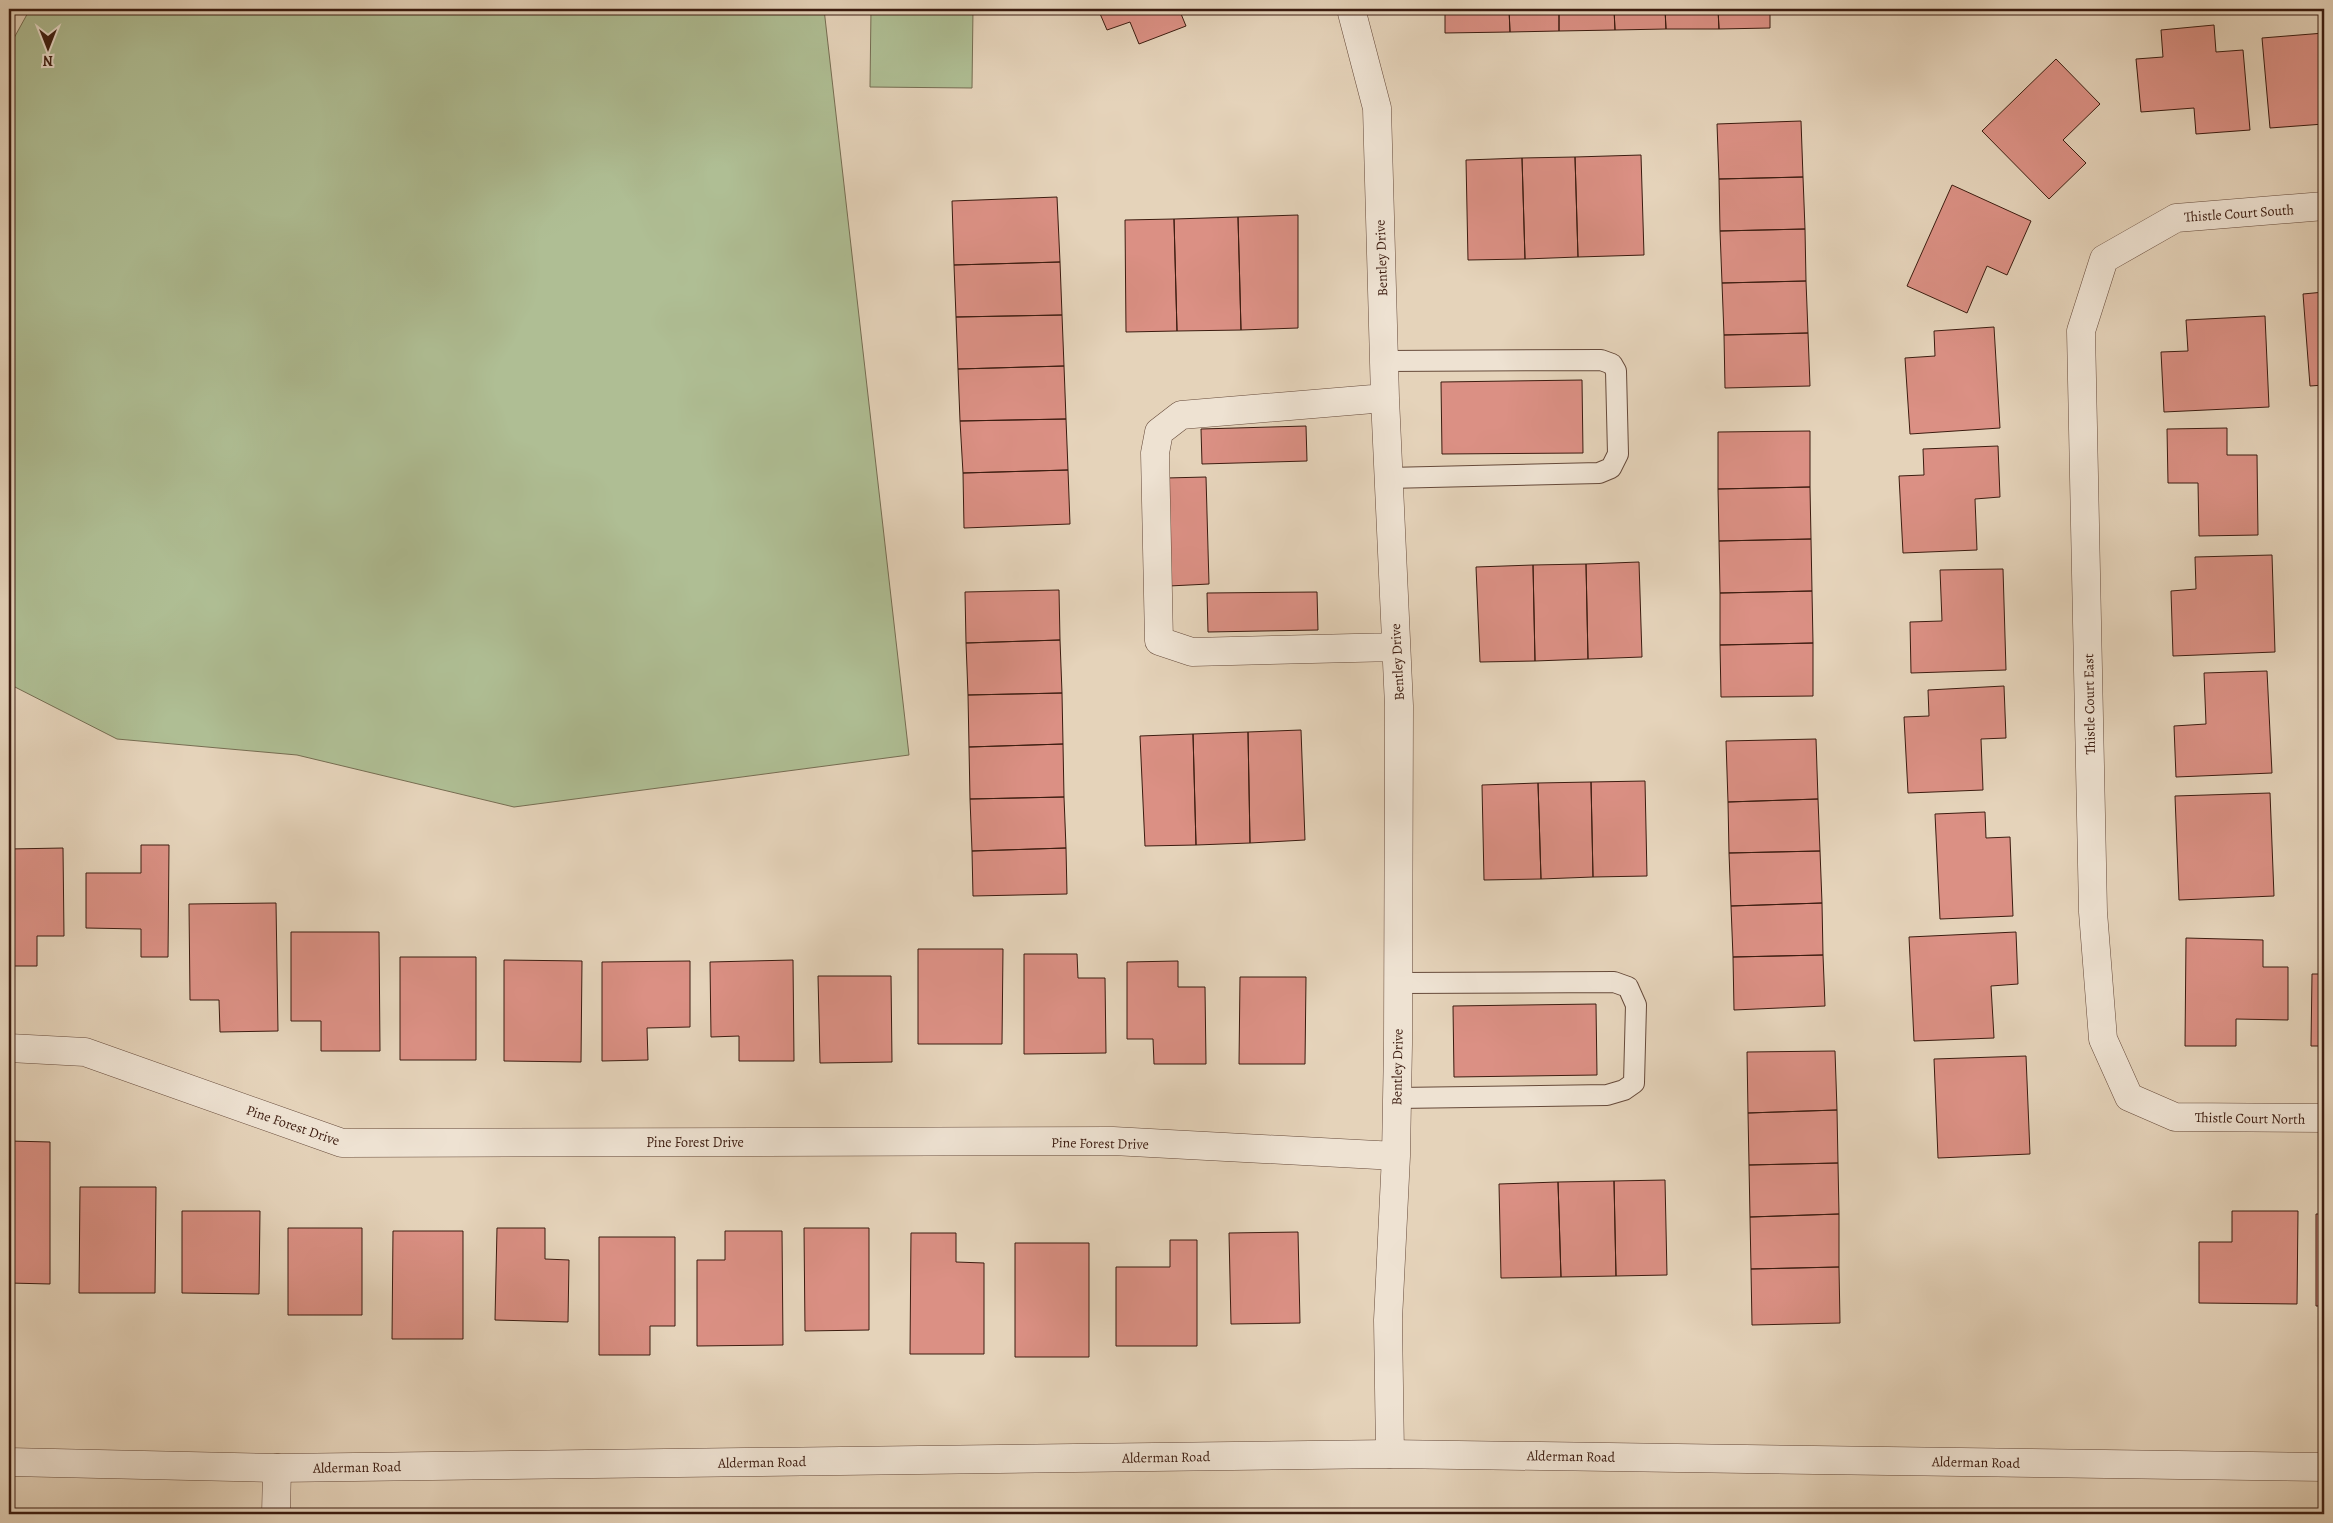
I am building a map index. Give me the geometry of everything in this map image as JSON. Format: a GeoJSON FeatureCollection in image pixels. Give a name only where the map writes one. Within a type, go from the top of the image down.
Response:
{"type":"FeatureCollection","features":[{"type":"Feature","properties":{"kind":"street","name":"Bentley Drive"},"geometry":{"type":"LineString","coordinates":[[1351,9],[1377,108],[1385,398],[1399,706],[1396,1156],[1388,1320],[1390,1454]]}},
{"type":"Feature","properties":{"kind":"street","name":"Thistle Court South"},"geometry":{"type":"LineString","coordinates":[[2104,258],[2176,218],[2324,206]]}},
{"type":"Feature","properties":{"kind":"street","name":"Thistle Court East"},"geometry":{"type":"LineString","coordinates":[[2104,258],[2081,331],[2093,912],[2103,1039],[2129,1097],[2175,1117]]}},
{"type":"Feature","properties":{"kind":"street"},"geometry":{"type":"LineString","coordinates":[[1385,398],[1181,415],[1159,432],[1155,453],[1159,641],[1192,652],[1396,647]]}},
{"type":"Feature","properties":{"kind":"street","name":"Pine Forest Drive"},"geometry":{"type":"LineString","coordinates":[[9,1048],[85,1052],[342,1143],[1114,1141],[1396,1156]]}},
{"type":"Feature","properties":{"kind":"street","name":"Thistle Court North"},"geometry":{"type":"LineString","coordinates":[[2175,1117],[2324,1118]]}},
{"type":"Feature","properties":{"kind":"street","name":"Alderman Road"},"geometry":{"type":"LineString","coordinates":[[9,1462],[277,1468],[1390,1454],[2324,1466]]}},
{"type":"Feature","properties":{"kind":"street"},"geometry":{"type":"LineString","coordinates":[[276,1514],[277,1468]]}},
{"type":"Feature","properties":{"kind":"lane"},"geometry":{"type":"LineString","coordinates":[[1384,361],[1601,360],[1612,364],[1616,371],[1618,454],[1611,468],[1599,473],[1388,478]]}},
{"type":"Feature","properties":{"kind":"lane"},"geometry":{"type":"LineString","coordinates":[[1397,1098],[1608,1095],[1624,1090],[1634,1083],[1636,1005],[1628,987],[1614,982],[1398,982]]}},
{"type":"Feature","properties":{"kind":"green space"},"geometry":{"type":"Polygon","coordinates":[[[30,9],[824,9],[909,755],[514,807],[297,755],[117,739],[13,686],[9,643],[9,47],[30,9]]]}},
{"type":"Feature","properties":{"kind":"green space"},"geometry":{"type":"Polygon","coordinates":[[[871,9],[973,9],[972,88],[870,87],[871,9]]]}},
{"type":"Feature","properties":{"kind":"building"},"geometry":{"type":"Polygon","coordinates":[[[1098,9],[1179,9],[1186,26],[1139,44],[1130,22],[1107,30],[1098,9]]]}},
{"type":"Feature","properties":{"kind":"building"},"geometry":{"type":"Polygon","coordinates":[[[1445,9],[1509,9],[1510,32],[1445,33],[1445,9]]]}},
{"type":"Feature","properties":{"kind":"building"},"geometry":{"type":"Polygon","coordinates":[[[1509,9],[1559,9],[1559,31],[1510,32],[1509,9]]]}},
{"type":"Feature","properties":{"kind":"building"},"geometry":{"type":"Polygon","coordinates":[[[1559,9],[1614,9],[1615,30],[1559,31],[1559,9]]]}},
{"type":"Feature","properties":{"kind":"building"},"geometry":{"type":"Polygon","coordinates":[[[1614,9],[1665,9],[1666,29],[1615,30],[1614,9]]]}},
{"type":"Feature","properties":{"kind":"building"},"geometry":{"type":"Polygon","coordinates":[[[1665,9],[1718,9],[1719,29],[1666,29],[1665,9]]]}},
{"type":"Feature","properties":{"kind":"building"},"geometry":{"type":"Polygon","coordinates":[[[1718,9],[1770,9],[1770,28],[1719,29],[1718,9]]]}},
{"type":"Feature","properties":{"kind":"building"},"geometry":{"type":"Polygon","coordinates":[[[2214,25],[2216,52],[2243,50],[2250,130],[2196,134],[2194,108],[2141,112],[2136,59],[2163,57],[2161,30],[2214,25]]]}},
{"type":"Feature","properties":{"kind":"building"},"geometry":{"type":"Polygon","coordinates":[[[2324,33],[2324,124],[2270,128],[2262,38],[2324,33]]]}},
{"type":"Feature","properties":{"kind":"building"},"geometry":{"type":"Polygon","coordinates":[[[2056,59],[2100,104],[2063,140],[2086,163],[2049,199],[1982,131],[2056,59]]]}},
{"type":"Feature","properties":{"kind":"building"},"geometry":{"type":"Polygon","coordinates":[[[1801,121],[1803,177],[1719,179],[1717,124],[1801,121]]]}},
{"type":"Feature","properties":{"kind":"building"},"geometry":{"type":"Polygon","coordinates":[[[1641,155],[1644,255],[1578,257],[1575,157],[1641,155]]]}},
{"type":"Feature","properties":{"kind":"building"},"geometry":{"type":"Polygon","coordinates":[[[1575,157],[1578,257],[1525,259],[1522,158],[1575,157]]]}},
{"type":"Feature","properties":{"kind":"building"},"geometry":{"type":"Polygon","coordinates":[[[1522,158],[1525,259],[1468,260],[1466,160],[1522,158]]]}},
{"type":"Feature","properties":{"kind":"building"},"geometry":{"type":"Polygon","coordinates":[[[1803,177],[1805,229],[1720,231],[1719,179],[1803,177]]]}},
{"type":"Feature","properties":{"kind":"building"},"geometry":{"type":"Polygon","coordinates":[[[1952,185],[2031,221],[2007,275],[1987,266],[1967,313],[1907,286],[1952,185]]]}},
{"type":"Feature","properties":{"kind":"building"},"geometry":{"type":"Polygon","coordinates":[[[1057,197],[1060,262],[954,265],[952,201],[1057,197]]]}},
{"type":"Feature","properties":{"kind":"building"},"geometry":{"type":"Polygon","coordinates":[[[1298,215],[1298,328],[1241,330],[1238,217],[1298,215]]]}},
{"type":"Feature","properties":{"kind":"building"},"geometry":{"type":"Polygon","coordinates":[[[1238,217],[1241,330],[1177,331],[1174,219],[1238,217]]]}},
{"type":"Feature","properties":{"kind":"building"},"geometry":{"type":"Polygon","coordinates":[[[1174,219],[1177,331],[1126,332],[1125,220],[1174,219]]]}},
{"type":"Feature","properties":{"kind":"building"},"geometry":{"type":"Polygon","coordinates":[[[1805,229],[1806,281],[1722,283],[1720,231],[1805,229]]]}},
{"type":"Feature","properties":{"kind":"building"},"geometry":{"type":"Polygon","coordinates":[[[1060,262],[1062,315],[956,317],[954,265],[1060,262]]]}},
{"type":"Feature","properties":{"kind":"building"},"geometry":{"type":"Polygon","coordinates":[[[1806,281],[1808,333],[1724,335],[1722,283],[1806,281]]]}},
{"type":"Feature","properties":{"kind":"building"},"geometry":{"type":"Polygon","coordinates":[[[2324,292],[2324,385],[2310,386],[2303,294],[2324,292]]]}},
{"type":"Feature","properties":{"kind":"building"},"geometry":{"type":"Polygon","coordinates":[[[1062,315],[1064,366],[958,369],[956,317],[1062,315]]]}},
{"type":"Feature","properties":{"kind":"building"},"geometry":{"type":"Polygon","coordinates":[[[2265,316],[2269,407],[2164,412],[2161,352],[2188,351],[2186,320],[2265,316]]]}},
{"type":"Feature","properties":{"kind":"building"},"geometry":{"type":"Polygon","coordinates":[[[1994,327],[2000,428],[1910,434],[1905,358],[1935,356],[1934,331],[1994,327]]]}},
{"type":"Feature","properties":{"kind":"building"},"geometry":{"type":"Polygon","coordinates":[[[1808,333],[1810,386],[1725,388],[1724,335],[1808,333]]]}},
{"type":"Feature","properties":{"kind":"building"},"geometry":{"type":"Polygon","coordinates":[[[1064,366],[1066,419],[960,421],[958,369],[1064,366]]]}},
{"type":"Feature","properties":{"kind":"building"},"geometry":{"type":"Polygon","coordinates":[[[1582,380],[1583,453],[1442,454],[1441,382],[1582,380]]]}},
{"type":"Feature","properties":{"kind":"building"},"geometry":{"type":"Polygon","coordinates":[[[1066,419],[1068,470],[963,473],[960,421],[1066,419]]]}},
{"type":"Feature","properties":{"kind":"building"},"geometry":{"type":"Polygon","coordinates":[[[1306,426],[1307,461],[1202,464],[1201,429],[1306,426]]]}},
{"type":"Feature","properties":{"kind":"building"},"geometry":{"type":"Polygon","coordinates":[[[2227,428],[2227,455],[2257,455],[2258,535],[2199,536],[2198,483],[2168,483],[2167,429],[2227,428]]]}},
{"type":"Feature","properties":{"kind":"building"},"geometry":{"type":"Polygon","coordinates":[[[1810,431],[1810,487],[1718,489],[1718,432],[1810,431]]]}},
{"type":"Feature","properties":{"kind":"building"},"geometry":{"type":"Polygon","coordinates":[[[1998,446],[2000,497],[1975,499],[1977,550],[1903,553],[1899,476],[1924,475],[1923,449],[1998,446]]]}},
{"type":"Feature","properties":{"kind":"building"},"geometry":{"type":"Polygon","coordinates":[[[1068,470],[1070,524],[964,528],[963,473],[1068,470]]]}},
{"type":"Feature","properties":{"kind":"building"},"geometry":{"type":"Polygon","coordinates":[[[1206,477],[1209,584],[1169,586],[1166,478],[1206,477]]]}},
{"type":"Feature","properties":{"kind":"building"},"geometry":{"type":"Polygon","coordinates":[[[1810,487],[1811,539],[1719,541],[1718,489],[1810,487]]]}},
{"type":"Feature","properties":{"kind":"building"},"geometry":{"type":"Polygon","coordinates":[[[1811,539],[1812,591],[1720,593],[1719,541],[1811,539]]]}},
{"type":"Feature","properties":{"kind":"building"},"geometry":{"type":"Polygon","coordinates":[[[2272,555],[2275,652],[2173,656],[2171,591],[2196,589],[2195,557],[2272,555]]]}},
{"type":"Feature","properties":{"kind":"building"},"geometry":{"type":"Polygon","coordinates":[[[1639,562],[1642,657],[1588,659],[1586,564],[1639,562]]]}},
{"type":"Feature","properties":{"kind":"building"},"geometry":{"type":"Polygon","coordinates":[[[1586,564],[1588,659],[1535,661],[1533,565],[1586,564]]]}},
{"type":"Feature","properties":{"kind":"building"},"geometry":{"type":"Polygon","coordinates":[[[1533,565],[1535,661],[1480,662],[1476,567],[1533,565]]]}},
{"type":"Feature","properties":{"kind":"building"},"geometry":{"type":"Polygon","coordinates":[[[2003,569],[2006,670],[1911,673],[1910,622],[1942,621],[1940,570],[2003,569]]]}},
{"type":"Feature","properties":{"kind":"building"},"geometry":{"type":"Polygon","coordinates":[[[1059,590],[1060,640],[966,643],[965,592],[1059,590]]]}},
{"type":"Feature","properties":{"kind":"building"},"geometry":{"type":"Polygon","coordinates":[[[1812,591],[1813,643],[1720,645],[1720,593],[1812,591]]]}},
{"type":"Feature","properties":{"kind":"building"},"geometry":{"type":"Polygon","coordinates":[[[1317,592],[1318,630],[1208,632],[1207,593],[1317,592]]]}},
{"type":"Feature","properties":{"kind":"building"},"geometry":{"type":"Polygon","coordinates":[[[1060,640],[1062,693],[968,695],[966,643],[1060,640]]]}},
{"type":"Feature","properties":{"kind":"building"},"geometry":{"type":"Polygon","coordinates":[[[1813,643],[1813,696],[1721,697],[1720,645],[1813,643]]]}},
{"type":"Feature","properties":{"kind":"building"},"geometry":{"type":"Polygon","coordinates":[[[2267,671],[2272,773],[2176,777],[2174,726],[2206,724],[2204,673],[2267,671]]]}},
{"type":"Feature","properties":{"kind":"building"},"geometry":{"type":"Polygon","coordinates":[[[2004,686],[2006,738],[1981,739],[1983,790],[1908,793],[1904,717],[1929,716],[1928,690],[2004,686]]]}},
{"type":"Feature","properties":{"kind":"building"},"geometry":{"type":"Polygon","coordinates":[[[1062,693],[1063,744],[969,747],[968,695],[1062,693]]]}},
{"type":"Feature","properties":{"kind":"building"},"geometry":{"type":"Polygon","coordinates":[[[1301,730],[1305,840],[1250,843],[1248,732],[1301,730]]]}},
{"type":"Feature","properties":{"kind":"building"},"geometry":{"type":"Polygon","coordinates":[[[1248,732],[1250,843],[1196,845],[1193,734],[1248,732]]]}},
{"type":"Feature","properties":{"kind":"building"},"geometry":{"type":"Polygon","coordinates":[[[1193,734],[1196,845],[1145,846],[1140,736],[1193,734]]]}},
{"type":"Feature","properties":{"kind":"building"},"geometry":{"type":"Polygon","coordinates":[[[1816,739],[1818,799],[1728,802],[1726,741],[1816,739]]]}},
{"type":"Feature","properties":{"kind":"building"},"geometry":{"type":"Polygon","coordinates":[[[1063,744],[1064,797],[970,799],[969,747],[1063,744]]]}},
{"type":"Feature","properties":{"kind":"building"},"geometry":{"type":"Polygon","coordinates":[[[1645,781],[1647,876],[1593,877],[1591,782],[1645,781]]]}},
{"type":"Feature","properties":{"kind":"building"},"geometry":{"type":"Polygon","coordinates":[[[1591,782],[1593,877],[1541,879],[1538,783],[1591,782]]]}},
{"type":"Feature","properties":{"kind":"building"},"geometry":{"type":"Polygon","coordinates":[[[1538,783],[1541,879],[1484,880],[1482,785],[1538,783]]]}},
{"type":"Feature","properties":{"kind":"building"},"geometry":{"type":"Polygon","coordinates":[[[2270,793],[2274,896],[2179,900],[2175,796],[2270,793]]]}},
{"type":"Feature","properties":{"kind":"building"},"geometry":{"type":"Polygon","coordinates":[[[1064,797],[1066,848],[972,851],[970,799],[1064,797]]]}},
{"type":"Feature","properties":{"kind":"building"},"geometry":{"type":"Polygon","coordinates":[[[1818,799],[1820,851],[1729,853],[1728,802],[1818,799]]]}},
{"type":"Feature","properties":{"kind":"building"},"geometry":{"type":"Polygon","coordinates":[[[1985,812],[1986,838],[2010,837],[2013,916],[1940,919],[1935,814],[1985,812]]]}},
{"type":"Feature","properties":{"kind":"building"},"geometry":{"type":"Polygon","coordinates":[[[141,845],[169,845],[168,957],[141,957],[141,929],[86,928],[86,873],[141,873],[141,845]]]}},
{"type":"Feature","properties":{"kind":"building"},"geometry":{"type":"Polygon","coordinates":[[[63,848],[64,936],[37,936],[37,966],[9,966],[9,849],[63,848]]]}},
{"type":"Feature","properties":{"kind":"building"},"geometry":{"type":"Polygon","coordinates":[[[1066,848],[1067,894],[973,896],[972,851],[1066,848]]]}},
{"type":"Feature","properties":{"kind":"building"},"geometry":{"type":"Polygon","coordinates":[[[1820,851],[1822,903],[1731,906],[1729,853],[1820,851]]]}},
{"type":"Feature","properties":{"kind":"building"},"geometry":{"type":"Polygon","coordinates":[[[276,903],[278,1031],[220,1032],[219,1000],[190,1000],[189,904],[276,903]]]}},
{"type":"Feature","properties":{"kind":"building"},"geometry":{"type":"Polygon","coordinates":[[[1822,903],[1823,955],[1733,957],[1731,906],[1822,903]]]}},
{"type":"Feature","properties":{"kind":"building"},"geometry":{"type":"Polygon","coordinates":[[[291,932],[379,932],[380,1051],[321,1051],[321,1021],[291,1021],[291,932]]]}},
{"type":"Feature","properties":{"kind":"building"},"geometry":{"type":"Polygon","coordinates":[[[2016,932],[2018,984],[1991,986],[1994,1038],[1914,1041],[1909,937],[2016,932]]]}},
{"type":"Feature","properties":{"kind":"building"},"geometry":{"type":"Polygon","coordinates":[[[2186,938],[2263,940],[2263,967],[2288,967],[2288,1020],[2236,1019],[2236,1046],[2185,1046],[2186,938]]]}},
{"type":"Feature","properties":{"kind":"building"},"geometry":{"type":"Polygon","coordinates":[[[918,949],[1003,949],[1002,1044],[918,1044],[918,949]]]}},
{"type":"Feature","properties":{"kind":"building"},"geometry":{"type":"Polygon","coordinates":[[[1024,954],[1077,954],[1078,978],[1105,978],[1106,1053],[1024,1054],[1024,954]]]}},
{"type":"Feature","properties":{"kind":"building"},"geometry":{"type":"Polygon","coordinates":[[[1823,955],[1825,1006],[1734,1010],[1733,957],[1823,955]]]}},
{"type":"Feature","properties":{"kind":"building"},"geometry":{"type":"Polygon","coordinates":[[[400,957],[476,957],[476,1060],[400,1060],[400,957]]]}},
{"type":"Feature","properties":{"kind":"building"},"geometry":{"type":"Polygon","coordinates":[[[504,960],[582,961],[581,1062],[504,1061],[504,960]]]}},
{"type":"Feature","properties":{"kind":"building"},"geometry":{"type":"Polygon","coordinates":[[[793,960],[794,1061],[739,1061],[739,1036],[711,1037],[710,962],[793,960]]]}},
{"type":"Feature","properties":{"kind":"building"},"geometry":{"type":"Polygon","coordinates":[[[690,961],[690,1027],[647,1028],[648,1060],[602,1061],[602,962],[690,961]]]}},
{"type":"Feature","properties":{"kind":"building"},"geometry":{"type":"Polygon","coordinates":[[[1178,961],[1178,987],[1205,987],[1206,1064],[1154,1064],[1153,1039],[1127,1039],[1127,962],[1178,961]]]}},
{"type":"Feature","properties":{"kind":"building"},"geometry":{"type":"Polygon","coordinates":[[[2312,974],[2324,974],[2324,1046],[2311,1046],[2312,974]]]}},
{"type":"Feature","properties":{"kind":"building"},"geometry":{"type":"Polygon","coordinates":[[[818,976],[891,976],[892,1062],[820,1063],[818,976]]]}},
{"type":"Feature","properties":{"kind":"building"},"geometry":{"type":"Polygon","coordinates":[[[1240,977],[1306,977],[1305,1064],[1239,1064],[1240,977]]]}},
{"type":"Feature","properties":{"kind":"building"},"geometry":{"type":"Polygon","coordinates":[[[1596,1004],[1597,1075],[1454,1077],[1453,1006],[1596,1004]]]}},
{"type":"Feature","properties":{"kind":"building"},"geometry":{"type":"Polygon","coordinates":[[[1835,1051],[1837,1110],[1748,1113],[1747,1052],[1835,1051]]]}},
{"type":"Feature","properties":{"kind":"building"},"geometry":{"type":"Polygon","coordinates":[[[2026,1056],[2030,1154],[1938,1158],[1934,1059],[2026,1056]]]}},
{"type":"Feature","properties":{"kind":"building"},"geometry":{"type":"Polygon","coordinates":[[[1837,1110],[1838,1163],[1749,1165],[1748,1113],[1837,1110]]]}},
{"type":"Feature","properties":{"kind":"building"},"geometry":{"type":"Polygon","coordinates":[[[9,1141],[50,1142],[50,1284],[9,1283],[9,1141]]]}},
{"type":"Feature","properties":{"kind":"building"},"geometry":{"type":"Polygon","coordinates":[[[1838,1163],[1839,1214],[1750,1217],[1749,1165],[1838,1163]]]}},
{"type":"Feature","properties":{"kind":"building"},"geometry":{"type":"Polygon","coordinates":[[[1665,1180],[1667,1275],[1616,1276],[1614,1181],[1665,1180]]]}},
{"type":"Feature","properties":{"kind":"building"},"geometry":{"type":"Polygon","coordinates":[[[1614,1181],[1616,1276],[1561,1277],[1558,1182],[1614,1181]]]}},
{"type":"Feature","properties":{"kind":"building"},"geometry":{"type":"Polygon","coordinates":[[[1558,1182],[1561,1277],[1501,1278],[1499,1184],[1558,1182]]]}},
{"type":"Feature","properties":{"kind":"building"},"geometry":{"type":"Polygon","coordinates":[[[80,1187],[156,1187],[155,1293],[79,1293],[80,1187]]]}},
{"type":"Feature","properties":{"kind":"building"},"geometry":{"type":"Polygon","coordinates":[[[182,1211],[260,1211],[259,1294],[182,1293],[182,1211]]]}},
{"type":"Feature","properties":{"kind":"building"},"geometry":{"type":"Polygon","coordinates":[[[2232,1211],[2298,1211],[2297,1304],[2199,1303],[2199,1242],[2232,1242],[2232,1211]]]}},
{"type":"Feature","properties":{"kind":"building"},"geometry":{"type":"Polygon","coordinates":[[[1839,1214],[1839,1267],[1751,1269],[1750,1217],[1839,1214]]]}},
{"type":"Feature","properties":{"kind":"building"},"geometry":{"type":"Polygon","coordinates":[[[2316,1214],[2324,1214],[2324,1306],[2316,1306],[2316,1214]]]}},
{"type":"Feature","properties":{"kind":"building"},"geometry":{"type":"Polygon","coordinates":[[[288,1228],[362,1228],[362,1315],[288,1315],[288,1228]]]}},
{"type":"Feature","properties":{"kind":"building"},"geometry":{"type":"Polygon","coordinates":[[[497,1228],[545,1228],[545,1259],[569,1260],[568,1322],[495,1320],[497,1228]]]}},
{"type":"Feature","properties":{"kind":"building"},"geometry":{"type":"Polygon","coordinates":[[[804,1228],[869,1228],[869,1330],[805,1331],[804,1228]]]}},
{"type":"Feature","properties":{"kind":"building"},"geometry":{"type":"Polygon","coordinates":[[[393,1231],[463,1231],[463,1339],[392,1339],[393,1231]]]}},
{"type":"Feature","properties":{"kind":"building"},"geometry":{"type":"Polygon","coordinates":[[[725,1231],[782,1231],[783,1345],[697,1346],[697,1260],[725,1260],[725,1231]]]}},
{"type":"Feature","properties":{"kind":"building"},"geometry":{"type":"Polygon","coordinates":[[[1298,1232],[1300,1323],[1231,1324],[1229,1233],[1298,1232]]]}},
{"type":"Feature","properties":{"kind":"building"},"geometry":{"type":"Polygon","coordinates":[[[911,1233],[956,1233],[956,1262],[984,1263],[984,1354],[910,1354],[911,1233]]]}},
{"type":"Feature","properties":{"kind":"building"},"geometry":{"type":"Polygon","coordinates":[[[599,1237],[675,1237],[675,1326],[650,1326],[650,1355],[599,1355],[599,1237]]]}},
{"type":"Feature","properties":{"kind":"building"},"geometry":{"type":"Polygon","coordinates":[[[1170,1240],[1197,1240],[1197,1346],[1116,1346],[1116,1267],[1170,1267],[1170,1240]]]}},
{"type":"Feature","properties":{"kind":"building"},"geometry":{"type":"Polygon","coordinates":[[[1015,1243],[1089,1243],[1089,1357],[1015,1357],[1015,1243]]]}},
{"type":"Feature","properties":{"kind":"building"},"geometry":{"type":"Polygon","coordinates":[[[1839,1267],[1840,1323],[1752,1325],[1751,1269],[1839,1267]]]}}]}
